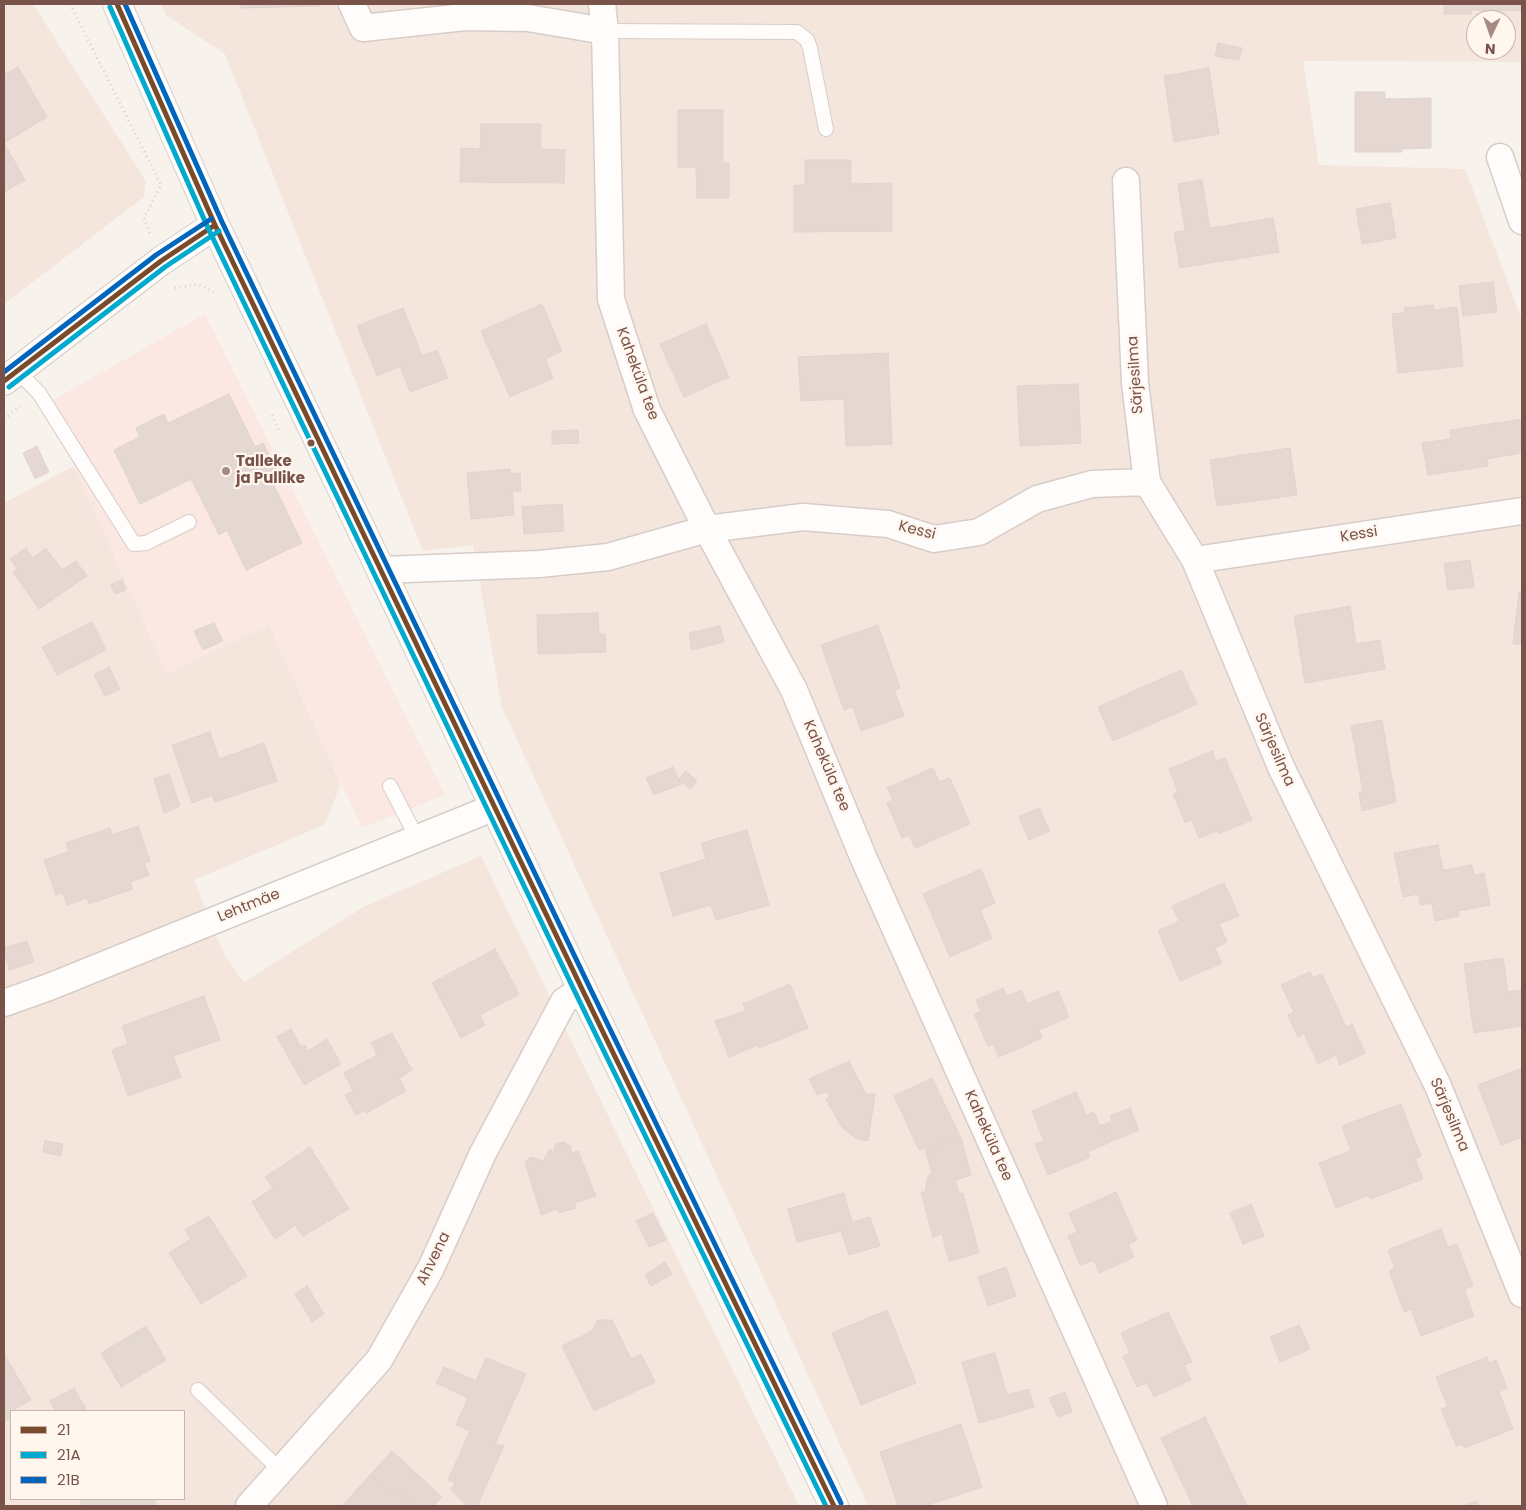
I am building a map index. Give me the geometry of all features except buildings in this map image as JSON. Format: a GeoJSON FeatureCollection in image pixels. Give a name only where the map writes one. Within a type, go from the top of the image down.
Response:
{"type":"FeatureCollection","features":[{"type":"Feature","properties":{"kind":"street"},"geometry":{"type":"LineString","coordinates":[[117,4],[215,225],[582,989],[834,1506]]}},
{"type":"Feature","properties":{"kind":"street"},"geometry":{"type":"LineString","coordinates":[[352,4],[363,28],[465,17],[528,18],[605,31]]}},
{"type":"Feature","properties":{"kind":"street","name":"Kaheküla tee"},"geometry":{"type":"LineString","coordinates":[[602,4],[605,31],[611,299],[647,410],[707,529],[794,690],[864,859],[1154,1506]]}},
{"type":"Feature","properties":{"kind":"street"},"geometry":{"type":"LineString","coordinates":[[1500,157],[1522,221]]}},
{"type":"Feature","properties":{"kind":"street","name":"Särjesilma"},"geometry":{"type":"LineString","coordinates":[[1126,181],[1135,383],[1147,482],[1195,560],[1280,767],[1438,1086],[1522,1294]]}},
{"type":"Feature","properties":{"kind":"street"},"geometry":{"type":"LineString","coordinates":[[11,376],[160,262],[215,225]]}},
{"type":"Feature","properties":{"kind":"street","name":"Kessi"},"geometry":{"type":"LineString","coordinates":[[381,570],[539,564],[608,557],[707,529],[803,516],[888,524],[934,538],[979,532],[1037,499],[1092,484],[1147,482]]}},
{"type":"Feature","properties":{"kind":"street","name":"Kessi"},"geometry":{"type":"LineString","coordinates":[[1195,560],[1522,511]]}},
{"type":"Feature","properties":{"kind":"street","name":"Lehtmäe"},"geometry":{"type":"LineString","coordinates":[[4,1003],[49,987],[495,807]]}},
{"type":"Feature","properties":{"kind":"street","name":"Ahvena"},"geometry":{"type":"LineString","coordinates":[[249,1506],[282,1472],[379,1360],[431,1268],[483,1153],[564,1001],[582,989]]}},
{"type":"Feature","properties":{"kind":"lane"},"geometry":{"type":"LineString","coordinates":[[605,31],[797,32],[807,40],[810,48],[826,129]]}},
{"type":"Feature","properties":{"kind":"lane"},"geometry":{"type":"LineString","coordinates":[[11,376],[39,393],[134,544],[146,543],[190,522]]}},
{"type":"Feature","properties":{"kind":"lane"},"geometry":{"type":"LineString","coordinates":[[390,786],[417,838]]}},
{"type":"Feature","properties":{"kind":"lane"},"geometry":{"type":"LineString","coordinates":[[198,1390],[282,1472]]}},
{"type":"Feature","properties":{"kind":"path"},"geometry":{"type":"LineString","coordinates":[[70,4],[161,185],[144,218],[160,262],[174,288]]}},
{"type":"Feature","properties":{"kind":"shaded area"},"geometry":{"type":"Polygon","coordinates":[[[4,4],[33,4],[146,181],[144,197],[4,304],[4,4]]]}},
{"type":"Feature","properties":{"kind":"shaded area"},"geometry":{"type":"Polygon","coordinates":[[[161,4],[1522,4],[1522,62],[1303,61],[1319,165],[1465,169],[1522,320],[1522,1506],[868,1506],[502,707],[473,545],[423,551],[225,54],[166,15],[161,4]]]}},
{"type":"Feature","properties":{"kind":"shaded area"},"geometry":{"type":"Polygon","coordinates":[[[205,314],[445,795],[362,828],[269,625],[167,674],[74,466],[39,408],[205,314]]]}},
{"type":"Feature","properties":{"kind":"shaded area"},"geometry":{"type":"Polygon","coordinates":[[[74,466],[167,674],[269,625],[341,784],[324,825],[194,880],[225,956],[244,982],[365,906],[481,856],[799,1506],[4,1506],[4,503],[74,466]]]}},
{"type":"Feature","properties":{"kind":"transit line","name":"21"},"geometry":{"type":"LineString","coordinates":[[117,4],[215,225],[582,989],[834,1506]]}},
{"type":"Feature","properties":{"kind":"transit line","name":"21B"},"geometry":{"type":"LineString","coordinates":[[125,4],[222,222],[589,986],[841,1503]]}},
{"type":"Feature","properties":{"kind":"transit line","name":"21A"},"geometry":{"type":"LineString","coordinates":[[110,7],[208,228],[575,992],[826,1506]]}},
{"type":"Feature","properties":{"kind":"transit line","name":"21B"},"geometry":{"type":"LineString","coordinates":[[4,372],[156,255],[211,219]]}},
{"type":"Feature","properties":{"kind":"transit line","name":"21"},"geometry":{"type":"LineString","coordinates":[[4,381],[161,261],[215,225]]}},
{"type":"Feature","properties":{"kind":"transit line","name":"21A"},"geometry":{"type":"LineString","coordinates":[[9,387],[165,267],[219,231]]}},
{"type":"Feature","properties":{"kind":"place","name":"Talleke ja Pullike"},"geometry":{"type":"Point","coordinates":[226,471]}}]}
